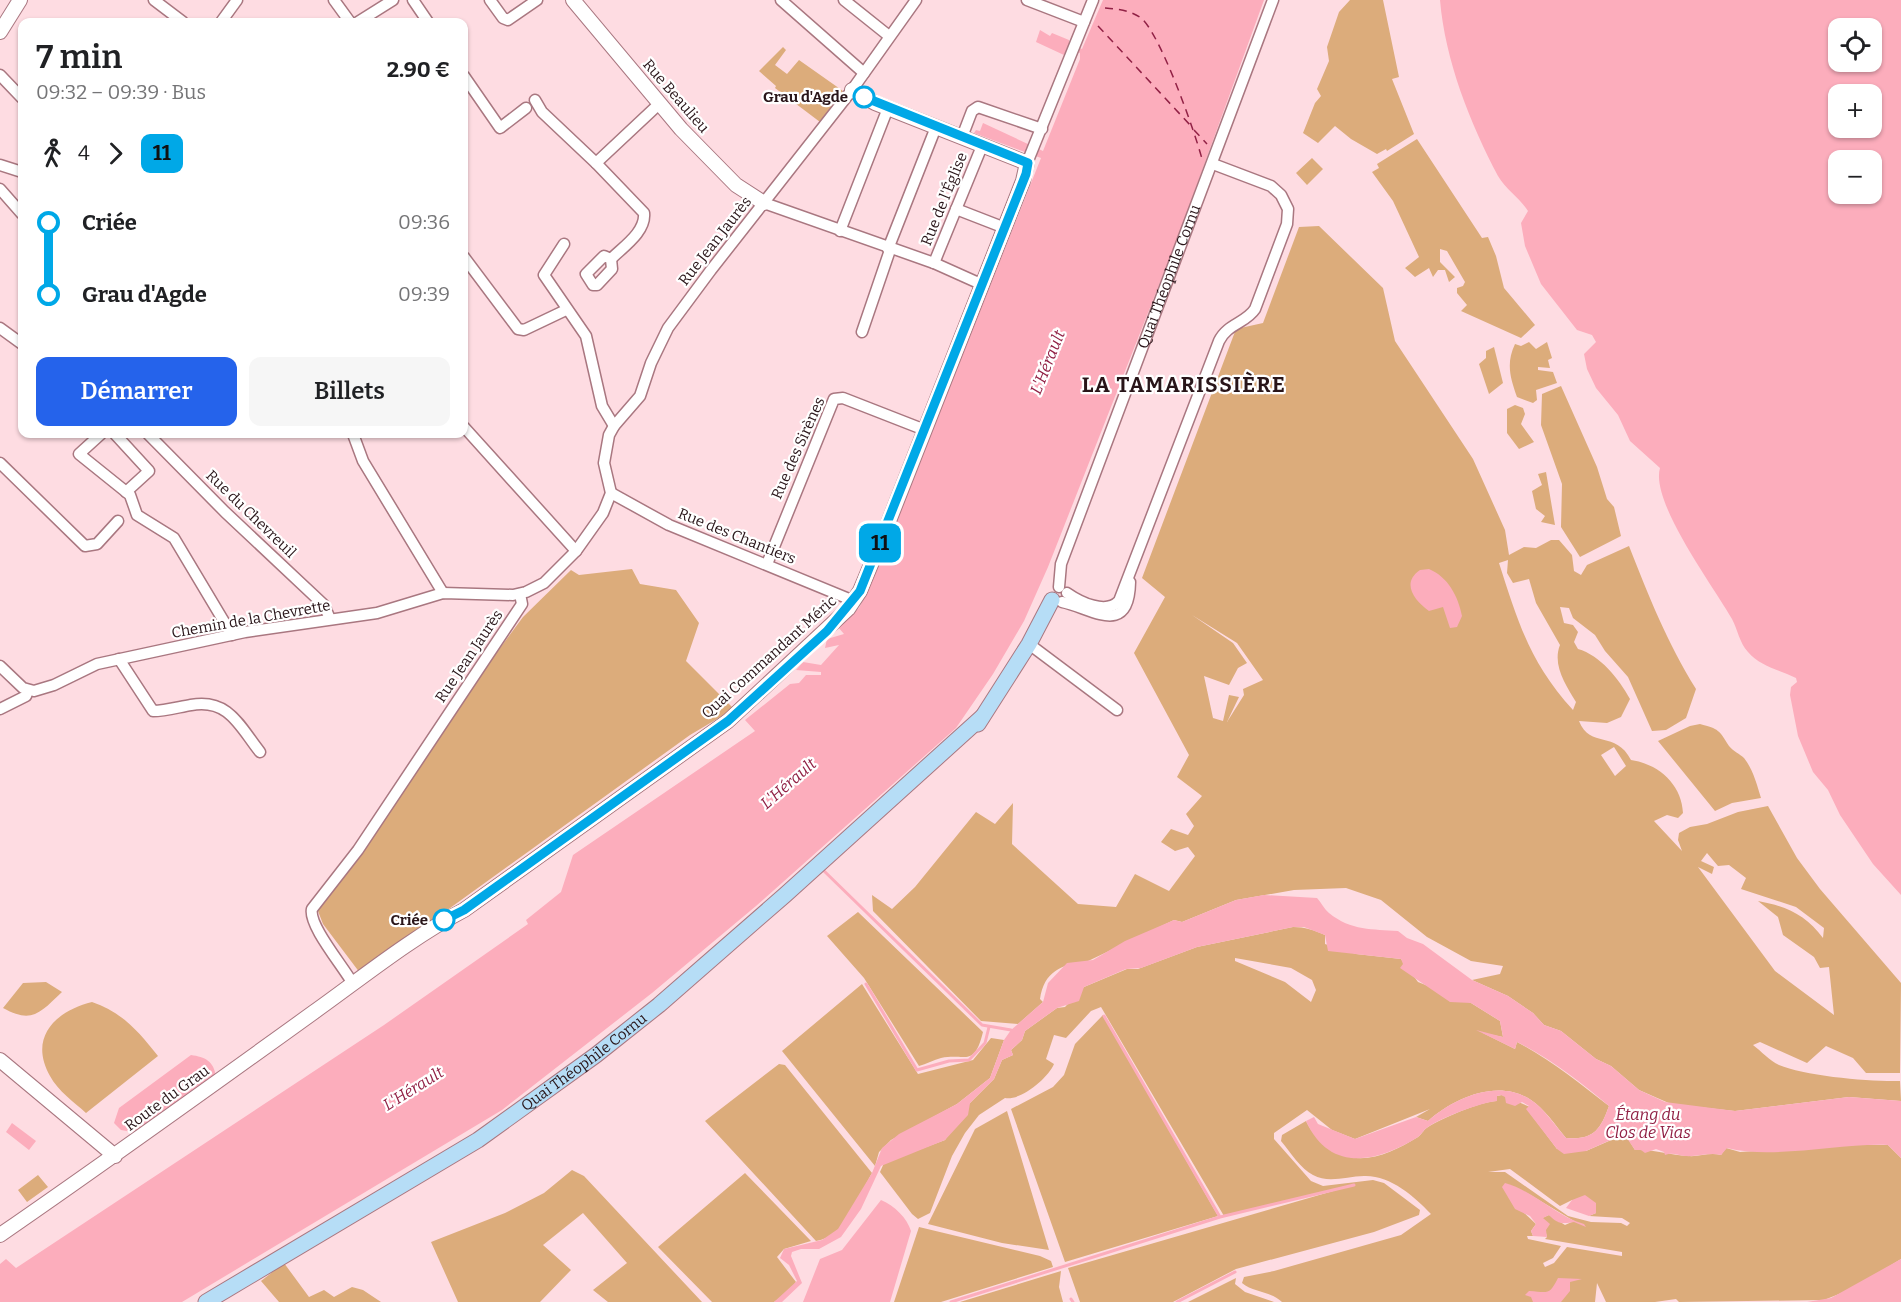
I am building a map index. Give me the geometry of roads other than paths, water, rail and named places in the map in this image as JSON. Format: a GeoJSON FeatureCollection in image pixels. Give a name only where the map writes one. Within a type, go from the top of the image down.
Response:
{"type":"FeatureCollection","features":[{"type":"Feature","properties":{"kind":"main road","name":"Quai Théophile Cornu"},"geometry":{"type":"LineString","coordinates":[[206,1302],[478,1140],[514,1116],[659,1005],[925,770],[955,752],[977,727],[1060,595]]}},
{"type":"Feature","properties":{"kind":"street"},"geometry":{"type":"LineString","coordinates":[[0,32],[20,0]]}},
{"type":"Feature","properties":{"kind":"street"},"geometry":{"type":"LineString","coordinates":[[154,0],[178,18]]}},
{"type":"Feature","properties":{"kind":"street"},"geometry":{"type":"LineString","coordinates":[[224,18],[237,0]]}},
{"type":"Feature","properties":{"kind":"street"},"geometry":{"type":"LineString","coordinates":[[334,0],[347,18]]}},
{"type":"Feature","properties":{"kind":"street"},"geometry":{"type":"LineString","coordinates":[[364,18],[393,0]]}},
{"type":"Feature","properties":{"kind":"street"},"geometry":{"type":"LineString","coordinates":[[413,0],[425,18]]}},
{"type":"Feature","properties":{"kind":"street"},"geometry":{"type":"LineString","coordinates":[[490,0],[503,18],[508,20],[537,0]]}},
{"type":"Feature","properties":{"kind":"street","name":"Rue Beaulieu"},"geometry":{"type":"LineString","coordinates":[[573,0],[659,104],[732,181],[764,203]]}},
{"type":"Feature","properties":{"kind":"street"},"geometry":{"type":"LineString","coordinates":[[781,0],[864,73]]}},
{"type":"Feature","properties":{"kind":"street"},"geometry":{"type":"LineString","coordinates":[[844,0],[889,36]]}},
{"type":"Feature","properties":{"kind":"street","name":"Rue Jean Jaurès"},"geometry":{"type":"LineString","coordinates":[[611,493],[604,464],[614,426],[640,396],[658,346],[676,317],[852,90],[916,0]]}},
{"type":"Feature","properties":{"kind":"street"},"geometry":{"type":"LineString","coordinates":[[1027,0],[1084,22]]}},
{"type":"Feature","properties":{"kind":"street","name":"Quai Commandant Méric"},"geometry":{"type":"LineString","coordinates":[[352,984],[443,921],[464,910],[728,721],[827,631],[854,601],[983,285],[1026,174],[1031,155],[1093,0]]}},
{"type":"Feature","properties":{"kind":"street","name":"Quai Théophile Cornu"},"geometry":{"type":"LineString","coordinates":[[1060,595],[1061,564],[1273,0]]}},
{"type":"Feature","properties":{"kind":"street"},"geometry":{"type":"LineString","coordinates":[[0,75],[18,94]]}},
{"type":"Feature","properties":{"kind":"street"},"geometry":{"type":"LineString","coordinates":[[468,82],[500,128],[526,108]]}},
{"type":"Feature","properties":{"kind":"street"},"geometry":{"type":"LineString","coordinates":[[852,90],[888,108],[982,146],[1031,155]]}},
{"type":"Feature","properties":{"kind":"street"},"geometry":{"type":"LineString","coordinates":[[535,100],[543,112],[597,163],[644,213],[643,226],[611,259]]}},
{"type":"Feature","properties":{"kind":"street"},"geometry":{"type":"LineString","coordinates":[[597,163],[659,104]]}},
{"type":"Feature","properties":{"kind":"street"},"geometry":{"type":"LineString","coordinates":[[962,138],[972,111],[978,106],[1042,129]]}},
{"type":"Feature","properties":{"kind":"street"},"geometry":{"type":"LineString","coordinates":[[840,231],[888,108]]}},
{"type":"Feature","properties":{"kind":"street"},"geometry":{"type":"LineString","coordinates":[[862,332],[889,250],[936,127]]}},
{"type":"Feature","properties":{"kind":"street","name":"Rue de l'Église"},"geometry":{"type":"LineString","coordinates":[[934,263],[982,146]]}},
{"type":"Feature","properties":{"kind":"street"},"geometry":{"type":"LineString","coordinates":[[1060,595],[1095,614],[1113,615],[1120,612],[1127,604],[1131,573],[1219,340],[1227,328],[1249,316],[1255,309],[1287,224],[1288,209],[1275,189],[1213,164]]}},
{"type":"Feature","properties":{"kind":"street"},"geometry":{"type":"LineString","coordinates":[[1,168],[18,171]]}},
{"type":"Feature","properties":{"kind":"street"},"geometry":{"type":"LineString","coordinates":[[0,189],[18,209]]}},
{"type":"Feature","properties":{"kind":"street"},"geometry":{"type":"LineString","coordinates":[[764,203],[889,250],[934,263],[983,285]]}},
{"type":"Feature","properties":{"kind":"street"},"geometry":{"type":"LineString","coordinates":[[956,208],[1005,228]]}},
{"type":"Feature","properties":{"kind":"street"},"geometry":{"type":"LineString","coordinates":[[564,244],[544,275],[586,336],[602,406],[614,426]]}},
{"type":"Feature","properties":{"kind":"street"},"geometry":{"type":"LineString","coordinates":[[468,262],[518,329],[524,330],[567,310]]}},
{"type":"Feature","properties":{"kind":"street"},"geometry":{"type":"LineString","coordinates":[[0,328],[18,341]]}},
{"type":"Feature","properties":{"kind":"street","name":"Rue des Sirènes"},"geometry":{"type":"LineString","coordinates":[[767,564],[835,398],[843,398],[925,430]]}},
{"type":"Feature","properties":{"kind":"street"},"geometry":{"type":"LineString","coordinates":[[468,431],[576,551]]}},
{"type":"Feature","properties":{"kind":"street"},"geometry":{"type":"LineString","coordinates":[[97,438],[79,454],[130,495],[132,508],[137,515],[174,538],[232,635]]}},
{"type":"Feature","properties":{"kind":"street"},"geometry":{"type":"LineString","coordinates":[[119,438],[148,471],[126,492]]}},
{"type":"Feature","properties":{"kind":"street","name":"Rue du Chevreuil"},"geometry":{"type":"LineString","coordinates":[[152,438],[225,512],[324,604],[330,619]]}},
{"type":"Feature","properties":{"kind":"street"},"geometry":{"type":"LineString","coordinates":[[354,438],[363,461],[443,592]]}},
{"type":"Feature","properties":{"kind":"street"},"geometry":{"type":"LineString","coordinates":[[0,463],[85,546],[97,544],[118,521]]}},
{"type":"Feature","properties":{"kind":"street"},"geometry":{"type":"LineString","coordinates":[[520,594],[544,583],[576,551],[603,513],[611,493]]}},
{"type":"Feature","properties":{"kind":"street","name":"Rue des Chantiers"},"geometry":{"type":"LineString","coordinates":[[611,493],[669,525],[854,601]]}},
{"type":"Feature","properties":{"kind":"street","name":"Chemin de la Chevrette"},"geometry":{"type":"LineString","coordinates":[[0,709],[26,696],[28,691],[40,690],[97,664],[232,635],[377,613],[443,592],[520,594]]}},
{"type":"Feature","properties":{"kind":"street","name":"Rue Jean Jaurès"},"geometry":{"type":"LineString","coordinates":[[352,984],[340,962],[313,924],[310,917],[312,909],[358,850],[522,604],[520,594]]}},
{"type":"Feature","properties":{"kind":"street"},"geometry":{"type":"LineString","coordinates":[[1029,644],[1117,710]]}},
{"type":"Feature","properties":{"kind":"street"},"geometry":{"type":"LineString","coordinates":[[120,659],[153,711],[206,703],[216,706],[239,722],[260,752]]}},
{"type":"Feature","properties":{"kind":"street"},"geometry":{"type":"LineString","coordinates":[[0,666],[28,691]]}},
{"type":"Feature","properties":{"kind":"street","name":"Route du Grau"},"geometry":{"type":"LineString","coordinates":[[0,1235],[115,1156],[352,984]]}},
{"type":"Feature","properties":{"kind":"street"},"geometry":{"type":"LineString","coordinates":[[0,1060],[115,1156]]}},
{"type":"Feature","properties":{"kind":"water","name":"L'Hérault"},"geometry":{"type":"Polygon","coordinates":[[[1103,0],[1264,0],[1179,234],[1048,567],[1024,621],[993,674],[956,728],[756,906],[652,993],[502,1110],[182,1302],[0,1302],[0,1264],[6,1259],[16,1268],[384,1025],[528,924],[526,920],[561,892],[573,855],[755,731],[745,720],[790,684],[799,683],[806,675],[821,675],[821,672],[796,670],[803,662],[821,665],[839,645],[825,648],[827,639],[844,634],[838,627],[859,608],[871,584],[1041,158],[974,133],[976,130],[980,131],[983,123],[1043,151],[1080,59],[1080,53],[1067,48],[1064,55],[1036,42],[1040,30],[1050,36],[1052,33],[1069,40],[1069,44],[1082,49],[1103,0]]]}},
{"type":"Feature","properties":{"kind":"water"},"geometry":{"type":"Polygon","coordinates":[[[1440,0],[1901,0],[1901,895],[1873,864],[1840,815],[1828,790],[1813,772],[1798,736],[1790,695],[1791,687],[1797,682],[1796,678],[1764,664],[1745,648],[1732,619],[1686,544],[1664,501],[1659,483],[1660,468],[1630,441],[1618,415],[1596,388],[1587,369],[1584,354],[1596,342],[1592,335],[1577,330],[1541,284],[1525,246],[1521,223],[1528,211],[1501,181],[1488,156],[1460,91],[1447,45],[1440,0]]]}},
{"type":"Feature","properties":{"kind":"water"},"geometry":{"type":"Polygon","coordinates":[[[1429,569],[1442,577],[1455,594],[1462,616],[1457,627],[1450,628],[1443,607],[1429,611],[1412,591],[1411,580],[1414,575],[1420,570],[1429,569]]]}},
{"type":"Feature","properties":{"kind":"water","name":"Étang du Clos de Vias"},"geometry":{"type":"Polygon","coordinates":[[[1264,895],[1317,898],[1329,913],[1346,923],[1362,928],[1398,931],[1407,938],[1423,944],[1472,980],[1508,996],[1533,1013],[1544,1025],[1561,1031],[1596,1059],[1611,1066],[1639,1090],[1665,1102],[1735,1111],[1849,1097],[1901,1101],[1901,1158],[1888,1145],[1785,1152],[1727,1148],[1721,1155],[1665,1155],[1664,1152],[1656,1149],[1645,1153],[1635,1150],[1624,1134],[1586,1151],[1564,1154],[1557,1149],[1526,1109],[1529,1106],[1522,1102],[1515,1106],[1506,1103],[1505,1097],[1501,1095],[1497,1096],[1497,1101],[1471,1107],[1443,1119],[1403,1146],[1371,1157],[1341,1156],[1328,1149],[1316,1138],[1306,1121],[1314,1117],[1318,1124],[1355,1139],[1416,1117],[1428,1121],[1463,1098],[1491,1091],[1505,1091],[1518,1094],[1536,1103],[1566,1138],[1575,1138],[1589,1135],[1599,1128],[1609,1106],[1565,1071],[1530,1049],[1517,1042],[1515,1049],[1476,1030],[1503,1037],[1500,1021],[1471,1003],[1450,1002],[1400,968],[1403,964],[1401,959],[1328,951],[1325,935],[1304,927],[1293,927],[1197,947],[1141,968],[1126,969],[1084,987],[1079,1001],[1057,1008],[1025,1031],[1022,1040],[1011,1050],[1013,1055],[1002,1060],[994,1079],[970,1103],[968,1115],[945,1140],[881,1166],[861,1209],[841,1237],[819,1249],[801,1249],[792,1252],[791,1256],[802,1283],[782,1302],[774,1302],[797,1281],[789,1265],[780,1258],[784,1249],[822,1240],[838,1229],[872,1173],[882,1148],[899,1134],[957,1104],[990,1078],[1004,1040],[1011,1030],[1043,1002],[1048,983],[1067,963],[1093,960],[1125,941],[1174,920],[1182,922],[1236,900],[1264,895]]]}},
{"type":"Feature","properties":{"kind":"water"},"geometry":{"type":"Polygon","coordinates":[[[191,1055],[208,1061],[216,1077],[137,1133],[121,1130],[114,1123],[119,1108],[191,1055]]]}},
{"type":"Feature","properties":{"kind":"water"},"geometry":{"type":"Polygon","coordinates":[[[12,1123],[36,1141],[29,1150],[6,1132],[12,1123]]]}},
{"type":"Feature","properties":{"kind":"water"},"geometry":{"type":"Polygon","coordinates":[[[1505,1183],[1526,1192],[1586,1227],[1574,1222],[1560,1223],[1549,1215],[1543,1218],[1550,1224],[1546,1230],[1547,1237],[1533,1236],[1531,1231],[1536,1224],[1530,1216],[1515,1209],[1502,1187],[1505,1183]]]}},
{"type":"Feature","properties":{"kind":"water"},"geometry":{"type":"Polygon","coordinates":[[[1585,1195],[1596,1203],[1596,1213],[1589,1216],[1566,1208],[1572,1200],[1585,1195]]]}},
{"type":"Feature","properties":{"kind":"water"},"geometry":{"type":"Polygon","coordinates":[[[881,1200],[900,1213],[911,1231],[890,1302],[803,1302],[820,1259],[842,1250],[881,1200]]]}},
{"type":"Feature","properties":{"kind":"water"},"geometry":{"type":"Polygon","coordinates":[[[1901,1259],[1901,1302],[1807,1302],[1831,1298],[1901,1259]]]}},
{"type":"Feature","properties":{"kind":"water"},"geometry":{"type":"Polygon","coordinates":[[[1558,1278],[1582,1279],[1570,1282],[1570,1291],[1561,1302],[1533,1302],[1531,1297],[1525,1295],[1529,1291],[1547,1292],[1558,1278]]]}},
{"type":"Feature","properties":{"kind":"waterway"},"geometry":{"type":"LineString","coordinates":[[822,869],[982,1025],[1011,1030]]}},
{"type":"Feature","properties":{"kind":"waterway"},"geometry":{"type":"LineString","coordinates":[[866,984],[917,1070],[949,1061],[969,1060],[985,1043],[989,1027]]}},
{"type":"Feature","properties":{"kind":"waterway"},"geometry":{"type":"LineString","coordinates":[[1104,1016],[1220,1217]]}},
{"type":"Feature","properties":{"kind":"waterway"},"geometry":{"type":"LineString","coordinates":[[951,1302],[1220,1217],[1354,1185]]}},
{"type":"Feature","properties":{"kind":"waterway"},"geometry":{"type":"LineString","coordinates":[[1177,1302],[1235,1272]]}},
{"type":"Feature","properties":{"kind":"place","name":"Grau d'Agde"},"geometry":{"type":"Point","coordinates":[864,97]}},
{"type":"Feature","properties":{"kind":"place","name":"Criée"},"geometry":{"type":"Point","coordinates":[444,920]}},
{"type":"Feature","properties":{"kind":"district","name":"LA TAMARISSIÈRE"},"geometry":{"type":"Point","coordinates":[1184,385]}}]}
